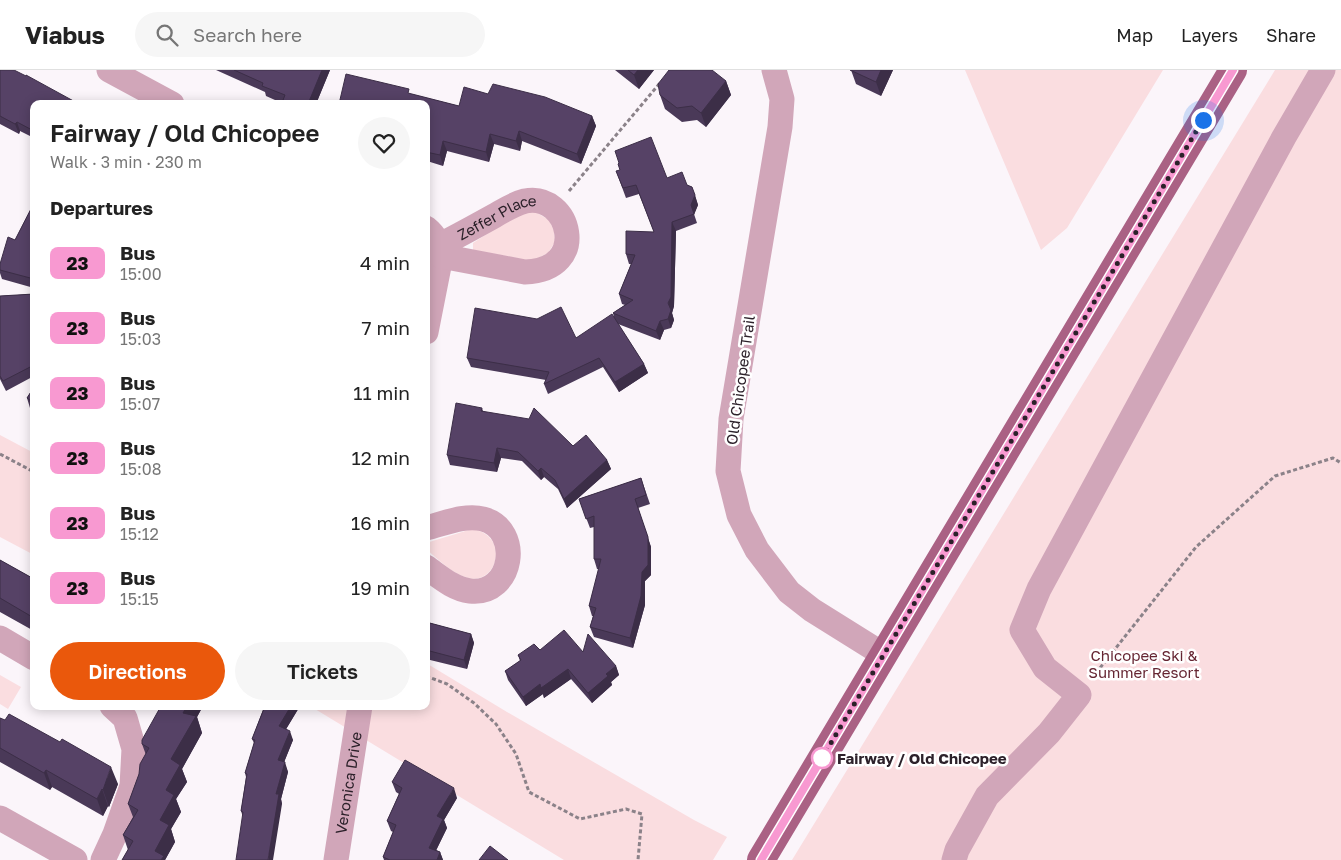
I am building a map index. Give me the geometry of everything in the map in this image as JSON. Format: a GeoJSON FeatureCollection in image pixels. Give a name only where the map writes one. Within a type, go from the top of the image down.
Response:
{"type":"FeatureCollection","features":[{"type":"Feature","properties":{"kind":"main road"},"geometry":{"type":"LineString","coordinates":[[761,860],[1233,70]]}},
{"type":"Feature","properties":{"kind":"street"},"geometry":{"type":"LineString","coordinates":[[109,70],[165,100]]}},
{"type":"Feature","properties":{"kind":"street","name":"Old Chicopee Trail"},"geometry":{"type":"LineString","coordinates":[[774,70],[782,99],[780,127],[731,420],[728,471],[739,515],[756,550],[789,592],[812,610],[884,655]]}},
{"type":"Feature","properties":{"kind":"street"},"geometry":{"type":"LineString","coordinates":[[954,860],[957,850],[987,796],[1049,733],[1079,695],[1046,668],[1022,630],[1039,589],[1279,145],[1323,70]]}},
{"type":"Feature","properties":{"kind":"street"},"geometry":{"type":"LineString","coordinates":[[430,296],[436,243]]}},
{"type":"Feature","properties":{"kind":"street"},"geometry":{"type":"LineString","coordinates":[[430,527],[472,518],[492,523],[506,539],[508,560],[501,578],[495,585],[470,591],[456,586],[430,570]]}},
{"type":"Feature","properties":{"kind":"street"},"geometry":{"type":"LineString","coordinates":[[0,638],[30,656]]}},
{"type":"Feature","properties":{"kind":"street"},"geometry":{"type":"LineString","coordinates":[[103,860],[115,834],[132,786],[134,749],[125,718],[116,710]]}},
{"type":"Feature","properties":{"kind":"street","name":"Veronica Drive"},"geometry":{"type":"LineString","coordinates":[[336,860],[359,710]]}},
{"type":"Feature","properties":{"kind":"street"},"geometry":{"type":"LineString","coordinates":[[0,818],[74,860]]}},
{"type":"Feature","properties":{"kind":"path"},"geometry":{"type":"LineString","coordinates":[[568,191],[662,81]]}},
{"type":"Feature","properties":{"kind":"path"},"geometry":{"type":"LineString","coordinates":[[0,454],[30,470]]}},
{"type":"Feature","properties":{"kind":"path"},"geometry":{"type":"LineString","coordinates":[[1079,695],[1196,547],[1275,476],[1333,458],[1341,463]]}},
{"type":"Feature","properties":{"kind":"path"},"geometry":{"type":"LineString","coordinates":[[430,678],[447,684],[474,702],[496,724],[516,754],[529,792],[580,819],[626,809],[642,814],[638,860]]}},
{"type":"Feature","properties":{"kind":"green space"},"geometry":{"type":"Polygon","coordinates":[[[965,70],[1163,70],[1067,228],[1041,250],[965,70]]]}},
{"type":"Feature","properties":{"kind":"green space","name":"Chicopee Ski & Summer Resort"},"geometry":{"type":"Polygon","coordinates":[[[1275,70],[1341,70],[1341,860],[792,860],[1275,70]]]}},
{"type":"Feature","properties":{"kind":"green space"},"geometry":{"type":"Polygon","coordinates":[[[534,211],[549,220],[554,230],[555,242],[548,253],[532,261],[473,250],[473,243],[516,215],[534,211]]]}},
{"type":"Feature","properties":{"kind":"green space"},"geometry":{"type":"Polygon","coordinates":[[[0,435],[30,451],[30,553],[0,537],[0,435]]]}},
{"type":"Feature","properties":{"kind":"green space"},"geometry":{"type":"Polygon","coordinates":[[[472,529],[484,533],[492,541],[496,550],[496,559],[486,575],[478,578],[468,578],[456,573],[430,552],[430,542],[472,529]]]}},
{"type":"Feature","properties":{"kind":"green space"},"geometry":{"type":"Polygon","coordinates":[[[430,665],[507,712],[694,820],[727,837],[713,860],[564,860],[317,710],[430,710],[430,665]]]}},
{"type":"Feature","properties":{"kind":"green space"},"geometry":{"type":"Polygon","coordinates":[[[0,675],[21,687],[8,709],[0,704],[0,675]]]}},
{"type":"Feature","properties":{"kind":"building"},"geometry":{"type":"Polygon","coordinates":[[[0,70],[14,70],[26,75],[72,100],[30,100],[30,129],[0,116],[0,70]]]}},
{"type":"Feature","properties":{"kind":"building"},"geometry":{"type":"Polygon","coordinates":[[[234,70],[322,70],[310,100],[283,100],[285,95],[262,86],[263,83],[234,70]]]}},
{"type":"Feature","properties":{"kind":"building"},"geometry":{"type":"Polygon","coordinates":[[[628,70],[638,70],[634,75],[628,70]]]}},
{"type":"Feature","properties":{"kind":"building"},"geometry":{"type":"Polygon","coordinates":[[[669,70],[712,70],[726,81],[701,113],[692,106],[677,108],[660,95],[658,84],[669,70]]]}},
{"type":"Feature","properties":{"kind":"building"},"geometry":{"type":"Polygon","coordinates":[[[850,70],[881,70],[876,82],[850,70]]]}},
{"type":"Feature","properties":{"kind":"building"},"geometry":{"type":"Polygon","coordinates":[[[346,74],[409,89],[408,93],[459,106],[464,87],[488,94],[493,84],[545,97],[592,116],[577,154],[519,131],[516,141],[490,134],[486,152],[443,141],[440,155],[430,153],[430,100],[340,100],[346,74]]]}},
{"type":"Feature","properties":{"kind":"building"},"geometry":{"type":"Polygon","coordinates":[[[651,137],[667,178],[682,172],[687,185],[692,187],[695,195],[691,205],[694,214],[672,222],[671,297],[668,303],[671,310],[668,319],[660,321],[656,331],[613,313],[633,300],[619,294],[635,255],[626,254],[626,231],[654,232],[636,185],[623,188],[616,171],[620,170],[615,151],[651,137]]]}},
{"type":"Feature","properties":{"kind":"building"},"geometry":{"type":"Polygon","coordinates":[[[30,211],[30,278],[0,270],[8,237],[15,240],[30,211]]]}},
{"type":"Feature","properties":{"kind":"building"},"geometry":{"type":"Polygon","coordinates":[[[30,294],[30,367],[3,381],[0,376],[0,296],[30,294]]]}},
{"type":"Feature","properties":{"kind":"building"},"geometry":{"type":"Polygon","coordinates":[[[561,307],[576,338],[612,314],[644,364],[615,382],[599,358],[544,384],[549,372],[467,358],[475,308],[537,319],[561,307]]]}},
{"type":"Feature","properties":{"kind":"building"},"geometry":{"type":"Polygon","coordinates":[[[456,403],[482,408],[481,411],[529,419],[534,408],[573,446],[586,435],[607,460],[564,499],[555,480],[541,468],[538,471],[518,452],[497,448],[494,463],[447,455],[456,403]]]}},
{"type":"Feature","properties":{"kind":"building"},"geometry":{"type":"Polygon","coordinates":[[[641,478],[646,495],[635,499],[648,537],[648,565],[642,572],[641,596],[630,638],[590,627],[596,608],[589,606],[601,559],[594,559],[594,516],[586,519],[579,499],[641,478]]]}},
{"type":"Feature","properties":{"kind":"building"},"geometry":{"type":"Polygon","coordinates":[[[0,560],[30,577],[30,616],[0,598],[0,560]]]}},
{"type":"Feature","properties":{"kind":"building"},"geometry":{"type":"Polygon","coordinates":[[[430,623],[471,634],[464,660],[430,651],[430,623]]]}},
{"type":"Feature","properties":{"kind":"building"},"geometry":{"type":"Polygon","coordinates":[[[564,630],[583,652],[588,634],[616,666],[606,674],[608,676],[588,693],[568,669],[541,688],[540,684],[523,697],[505,671],[521,660],[518,655],[534,644],[540,650],[564,630]]]}},
{"type":"Feature","properties":{"kind":"building"},"geometry":{"type":"Polygon","coordinates":[[[159,710],[185,710],[183,713],[196,716],[171,759],[180,765],[166,790],[174,795],[160,820],[169,825],[155,851],[164,856],[161,860],[122,860],[133,841],[123,835],[138,810],[128,804],[139,774],[140,764],[149,748],[142,744],[142,740],[159,710]]]}},
{"type":"Feature","properties":{"kind":"building"},"geometry":{"type":"Polygon","coordinates":[[[263,710],[289,710],[279,726],[290,731],[278,760],[285,762],[276,794],[279,794],[268,860],[236,860],[247,774],[245,773],[255,740],[252,739],[263,710]]]}},
{"type":"Feature","properties":{"kind":"building"},"geometry":{"type":"Polygon","coordinates":[[[9,714],[60,742],[62,739],[111,767],[103,790],[97,799],[46,770],[44,773],[0,748],[0,718],[5,720],[9,714]]]}},
{"type":"Feature","properties":{"kind":"building"},"geometry":{"type":"Polygon","coordinates":[[[405,760],[454,788],[437,816],[443,819],[429,848],[440,852],[437,860],[390,860],[383,857],[396,825],[387,821],[402,788],[392,782],[405,760]]]}},
{"type":"Feature","properties":{"kind":"building"},"geometry":{"type":"Polygon","coordinates":[[[490,846],[508,860],[479,860],[490,846]]]}},
{"type":"Feature","properties":{"kind":"bus line","name":"23"},"geometry":{"type":"LineString","coordinates":[[761,860],[1233,70]]}},
{"type":"Feature","properties":{"kind":"place","name":"Fairway / Old Chicopee"},"geometry":{"type":"Point","coordinates":[822,758]}},
{"type":"Feature","properties":{"kind":"route"},"geometry":{"type":"LineString","coordinates":[[822,758],[1203,120]]}}]}
